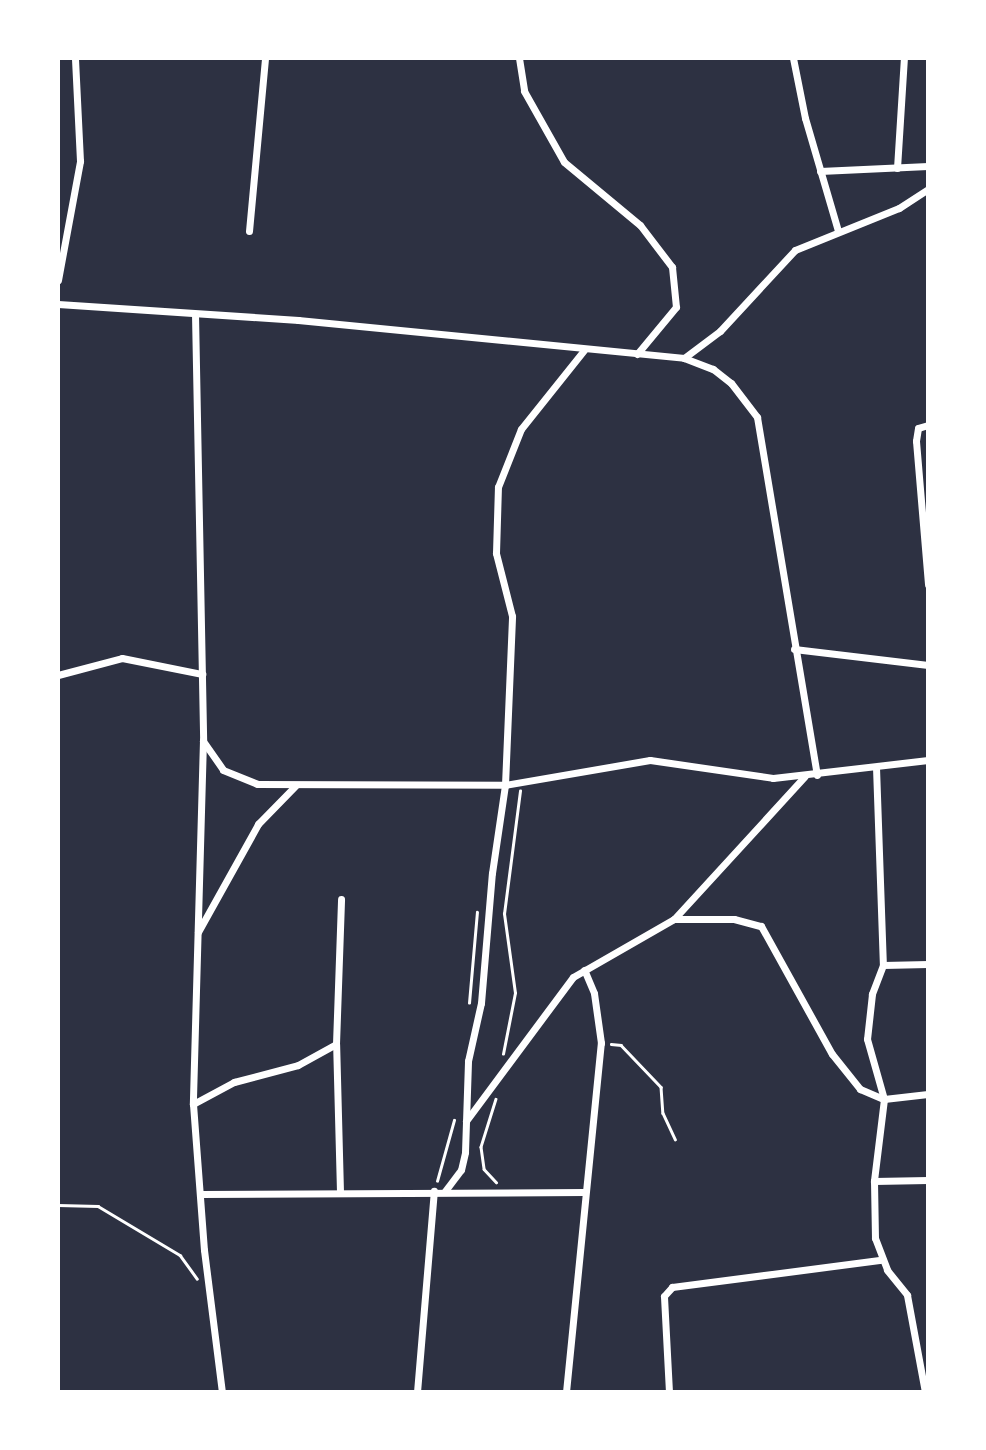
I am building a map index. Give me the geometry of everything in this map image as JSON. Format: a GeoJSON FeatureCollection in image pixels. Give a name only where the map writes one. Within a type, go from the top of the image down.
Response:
{"type":"FeatureCollection","features":[{"type":"Feature","properties":{"kind":"street"},"geometry":{"type":"LineString","coordinates":[[58,280],[80,161],[75,58]]}},
{"type":"Feature","properties":{"kind":"street"},"geometry":{"type":"LineString","coordinates":[[249,231],[265,58]]}},
{"type":"Feature","properties":{"kind":"street"},"geometry":{"type":"LineString","coordinates":[[519,58],[524,91],[564,162],[640,225],[672,267],[676,307],[637,354]]}},
{"type":"Feature","properties":{"kind":"street"},"geometry":{"type":"LineString","coordinates":[[793,58],[820,171],[838,231]]}},
{"type":"Feature","properties":{"kind":"street"},"geometry":{"type":"LineString","coordinates":[[897,168],[904,58]]}},
{"type":"Feature","properties":{"kind":"street"},"geometry":{"type":"LineString","coordinates":[[820,171],[928,166]]}},
{"type":"Feature","properties":{"kind":"street"},"geometry":{"type":"LineString","coordinates":[[684,358],[720,331],[794,250],[899,208],[928,190]]}},
{"type":"Feature","properties":{"kind":"street"},"geometry":{"type":"LineString","coordinates":[[58,304],[684,358],[732,383],[757,417],[817,775]]}},
{"type":"Feature","properties":{"kind":"street"},"geometry":{"type":"LineString","coordinates":[[195,314],[203,740],[193,1104],[222,1392]]}},
{"type":"Feature","properties":{"kind":"street"},"geometry":{"type":"LineString","coordinates":[[446,1191],[461,1170],[468,1060],[481,1003],[492,873],[505,785],[512,616],[495,545],[498,487],[521,429],[584,349]]}},
{"type":"Feature","properties":{"kind":"street"},"geometry":{"type":"LineString","coordinates":[[928,425],[918,428],[916,441],[928,584]]}},
{"type":"Feature","properties":{"kind":"street"},"geometry":{"type":"LineString","coordinates":[[794,649],[928,665]]}},
{"type":"Feature","properties":{"kind":"street"},"geometry":{"type":"LineString","coordinates":[[58,675],[122,658],[202,674]]}},
{"type":"Feature","properties":{"kind":"street"},"geometry":{"type":"LineString","coordinates":[[203,740],[223,769],[233,776],[257,784],[505,785],[650,760],[672,760],[759,778],[804,777],[928,760]]}},
{"type":"Feature","properties":{"kind":"street"},"geometry":{"type":"LineString","coordinates":[[876,766],[883,965],[872,994],[867,1039],[884,1099],[874,1181],[875,1238],[881,1260],[906,1295],[925,1392]]}},
{"type":"Feature","properties":{"kind":"street"},"geometry":{"type":"LineString","coordinates":[[465,1121],[498,1072],[545,1019],[573,977],[674,919],[804,777]]}},
{"type":"Feature","properties":{"kind":"street"},"geometry":{"type":"LineString","coordinates":[[196,936],[258,824],[296,785]]}},
{"type":"Feature","properties":{"kind":"street"},"geometry":{"type":"LineString","coordinates":[[340,1192],[336,1044],[341,899]]}},
{"type":"Feature","properties":{"kind":"street"},"geometry":{"type":"LineString","coordinates":[[674,919],[734,919],[761,926],[842,1069],[860,1089],[884,1099],[928,1094]]}},
{"type":"Feature","properties":{"kind":"street"},"geometry":{"type":"LineString","coordinates":[[883,965],[928,964]]}},
{"type":"Feature","properties":{"kind":"street"},"geometry":{"type":"LineString","coordinates":[[566,1392],[601,1043],[594,993],[584,970]]}},
{"type":"Feature","properties":{"kind":"street"},"geometry":{"type":"LineString","coordinates":[[193,1104],[234,1082],[298,1065],[336,1044]]}},
{"type":"Feature","properties":{"kind":"street"},"geometry":{"type":"LineString","coordinates":[[874,1181],[928,1180]]}},
{"type":"Feature","properties":{"kind":"street"},"geometry":{"type":"LineString","coordinates":[[417,1392],[434,1191]]}},
{"type":"Feature","properties":{"kind":"street"},"geometry":{"type":"LineString","coordinates":[[200,1194],[585,1192]]}},
{"type":"Feature","properties":{"kind":"street"},"geometry":{"type":"LineString","coordinates":[[669,1392],[664,1296],[672,1287],[881,1260]]}},
{"type":"Feature","properties":{"kind":"path"},"geometry":{"type":"LineString","coordinates":[[601,1043],[621,1045],[661,1087],[663,1113],[675,1139]]}},
{"type":"Feature","properties":{"kind":"path"},"geometry":{"type":"LineString","coordinates":[[58,1205],[98,1206],[180,1255],[202,1284]]}}]}
